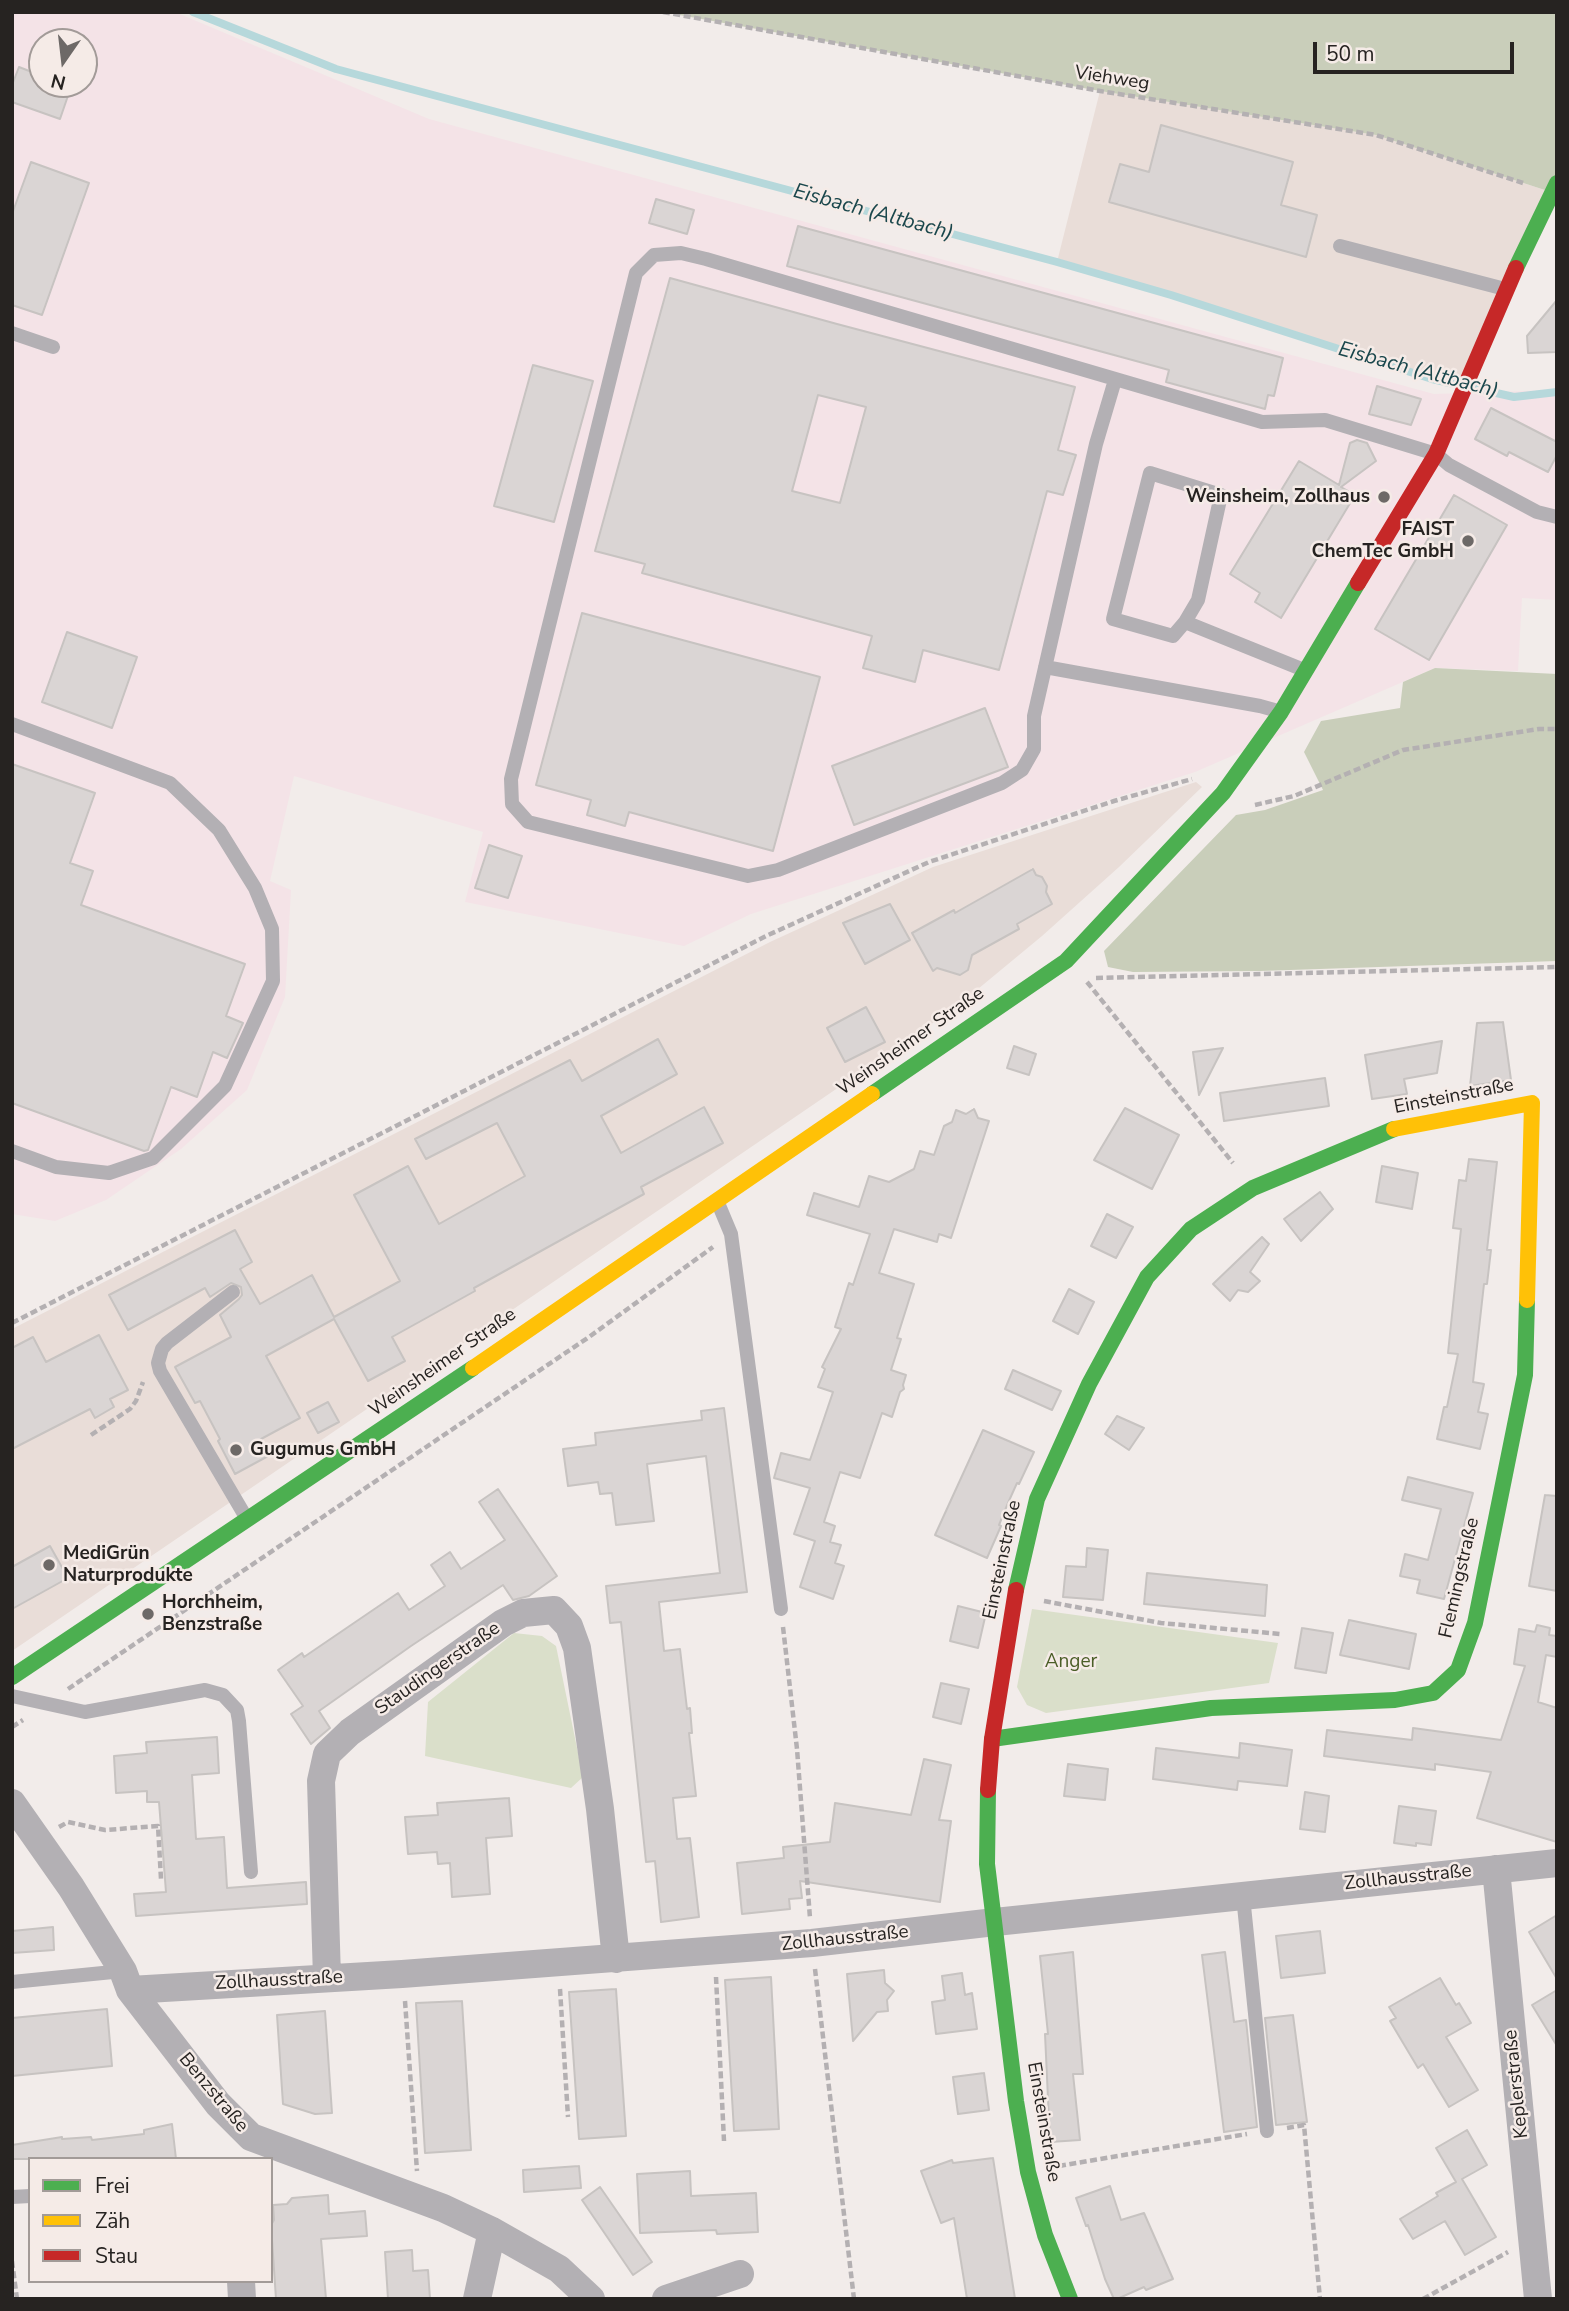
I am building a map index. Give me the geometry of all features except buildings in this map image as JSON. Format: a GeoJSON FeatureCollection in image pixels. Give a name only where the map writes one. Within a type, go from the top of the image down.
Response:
{"type":"FeatureCollection","features":[{"type":"Feature","properties":{"kind":"street","name":"Weinsheimer Straße"},"geometry":{"type":"LineString","coordinates":[[12,1678],[717,1202],[1066,961],[1223,793],[1281,712],[1436,454],[1506,289],[1554,188]]}},
{"type":"Feature","properties":{"kind":"street","name":"Einsteinstraße"},"geometry":{"type":"LineString","coordinates":[[1070,2299],[1045,2235],[1028,2172],[1016,2101],[987,1864],[986,1811],[992,1739],[1015,1595],[1037,1499],[1089,1384],[1147,1277],[1191,1229],[1254,1188],[1395,1129],[1532,1103]]}},
{"type":"Feature","properties":{"kind":"street","name":"Flemingstraße"},"geometry":{"type":"LineString","coordinates":[[992,1739],[1211,1708],[1395,1700],[1433,1693],[1458,1670],[1475,1623],[1525,1375],[1532,1103]]}},
{"type":"Feature","properties":{"kind":"street","name":"Staudingerstraße"},"geometry":{"type":"LineString","coordinates":[[327,1978],[321,1781],[327,1754],[350,1732],[503,1623],[523,1613],[554,1610],[569,1626],[577,1647],[600,1809],[616,1959]]}},
{"type":"Feature","properties":{"kind":"street","name":"Benzstraße"},"geometry":{"type":"LineString","coordinates":[[12,1803],[71,1887],[127,1981],[250,2148],[443,2208],[492,2231],[559,2270],[592,2299]]}},
{"type":"Feature","properties":{"kind":"street","name":"Zollhausstraße"},"geometry":{"type":"LineString","coordinates":[[127,1981],[327,1978],[812,1943],[1557,1863]]}},
{"type":"Feature","properties":{"kind":"street","name":"Keplerstraße"},"geometry":{"type":"LineString","coordinates":[[1496,1869],[1538,2299]]}},
{"type":"Feature","properties":{"kind":"street"},"geometry":{"type":"LineString","coordinates":[[477,2299],[492,2231]]}},
{"type":"Feature","properties":{"kind":"street"},"geometry":{"type":"LineString","coordinates":[[666,2299],[740,2274]]}},
{"type":"Feature","properties":{"kind":"lane"},"geometry":{"type":"LineString","coordinates":[[1340,246],[1506,289]]}},
{"type":"Feature","properties":{"kind":"lane"},"geometry":{"type":"LineString","coordinates":[[1115,380],[1097,444],[1034,716],[1034,749],[1022,770],[1002,783],[778,870],[748,876],[528,822],[512,804],[511,779],[636,273],[654,255],[681,253],[706,259],[1262,422],[1325,420],[1436,454],[1449,465],[1537,512],[1557,517]]}},
{"type":"Feature","properties":{"kind":"lane"},"geometry":{"type":"LineString","coordinates":[[12,334],[53,348]]}},
{"type":"Feature","properties":{"kind":"lane"},"geometry":{"type":"LineString","coordinates":[[1150,473],[1221,495],[1198,600],[1185,622],[1173,636],[1114,619],[1150,473]]}},
{"type":"Feature","properties":{"kind":"lane"},"geometry":{"type":"LineString","coordinates":[[1185,622],[1305,670]]}},
{"type":"Feature","properties":{"kind":"lane"},"geometry":{"type":"LineString","coordinates":[[1045,667],[1281,712]]}},
{"type":"Feature","properties":{"kind":"lane"},"geometry":{"type":"LineString","coordinates":[[12,724],[170,783],[219,830],[255,888],[272,929],[273,981],[225,1086],[153,1157],[109,1173],[56,1167],[12,1152]]}},
{"type":"Feature","properties":{"kind":"lane"},"geometry":{"type":"LineString","coordinates":[[717,1202],[731,1234],[781,1609]]}},
{"type":"Feature","properties":{"kind":"lane"},"geometry":{"type":"LineString","coordinates":[[233,1292],[167,1343],[158,1363],[160,1371],[248,1521]]}},
{"type":"Feature","properties":{"kind":"lane"},"geometry":{"type":"LineString","coordinates":[[12,1696],[85,1712],[205,1690],[223,1695],[237,1710],[239,1721],[251,1872]]}},
{"type":"Feature","properties":{"kind":"lane"},"geometry":{"type":"LineString","coordinates":[[1243,1896],[1267,2131]]}},
{"type":"Feature","properties":{"kind":"lane"},"geometry":{"type":"LineString","coordinates":[[12,1982],[127,1981]]}},
{"type":"Feature","properties":{"kind":"path","name":"Viehweg"},"geometry":{"type":"LineString","coordinates":[[663,12],[1100,91],[1376,135],[1554,188]]}},
{"type":"Feature","properties":{"kind":"path"},"geometry":{"type":"LineString","coordinates":[[12,1323],[766,936],[929,862],[1114,801],[1192,779],[1253,805],[1294,796],[1403,750],[1539,729],[1557,729]]}},
{"type":"Feature","properties":{"kind":"path"},"geometry":{"type":"LineString","coordinates":[[1254,1188],[1084,978],[1557,967]]}},
{"type":"Feature","properties":{"kind":"path"},"geometry":{"type":"LineString","coordinates":[[91,1435],[130,1409],[139,1394],[144,1377],[158,1363]]}},
{"type":"Feature","properties":{"kind":"path"},"geometry":{"type":"LineString","coordinates":[[1015,1595],[1161,1623],[1280,1634]]}},
{"type":"Feature","properties":{"kind":"path"},"geometry":{"type":"LineString","coordinates":[[37,1839],[68,1822],[105,1829],[158,1826],[161,1879]]}},
{"type":"Feature","properties":{"kind":"path"},"geometry":{"type":"LineString","coordinates":[[715,1951],[724,2141]]}},
{"type":"Feature","properties":{"kind":"path"},"geometry":{"type":"LineString","coordinates":[[558,1962],[568,2118]]}},
{"type":"Feature","properties":{"kind":"path"},"geometry":{"type":"LineString","coordinates":[[402,1973],[419,2199]]}},
{"type":"Feature","properties":{"kind":"path"},"geometry":{"type":"LineString","coordinates":[[1028,2172],[1304,2125],[1320,2299]]}},
{"type":"Feature","properties":{"kind":"path"},"geometry":{"type":"LineString","coordinates":[[1423,2299],[1532,2239]]}},
{"type":"Feature","properties":{"kind":"path"},"geometry":{"type":"LineString","coordinates":[[12,2261],[17,2299]]}},
{"type":"Feature","properties":{"kind":"shaded area"},"geometry":{"type":"Polygon","coordinates":[[[12,12],[175,12],[429,119],[1434,394],[1557,390],[1557,600],[1522,598],[1518,671],[1435,668],[1195,772],[751,914],[684,946],[465,902],[483,832],[294,776],[270,881],[291,890],[285,997],[247,1090],[181,1149],[106,1200],[55,1221],[12,1214],[12,12]]]}},
{"type":"Feature","properties":{"kind":"shaded area"},"geometry":{"type":"Polygon","coordinates":[[[1100,91],[1376,135],[1551,192],[1468,379],[1432,379],[1171,295],[1057,262],[1100,91]]]}},
{"type":"Feature","properties":{"kind":"shaded area"},"geometry":{"type":"Polygon","coordinates":[[[1196,782],[1202,787],[1119,867],[1042,936],[955,1008],[12,1651],[12,1329],[770,942],[933,867],[1196,782]]]}},
{"type":"Feature","properties":{"kind":"green space"},"geometry":{"type":"Polygon","coordinates":[[[663,12],[1557,12],[1557,183],[1551,192],[1376,135],[1100,91],[663,12]]]}},
{"type":"Feature","properties":{"kind":"green space"},"geometry":{"type":"Polygon","coordinates":[[[1435,668],[1557,674],[1557,961],[1260,971],[1133,972],[1108,967],[1104,951],[1236,815],[1265,810],[1323,790],[1304,752],[1321,721],[1400,708],[1403,682],[1435,668]]]}},
{"type":"Feature","properties":{"kind":"green space","name":"Anger"},"geometry":{"type":"Polygon","coordinates":[[[1032,1609],[1278,1643],[1269,1683],[1046,1713],[1027,1705],[1017,1687],[1032,1609]]]}},
{"type":"Feature","properties":{"kind":"green space"},"geometry":{"type":"Polygon","coordinates":[[[514,1633],[542,1636],[556,1646],[583,1777],[571,1788],[425,1756],[428,1702],[514,1633]]]}},
{"type":"Feature","properties":{"kind":"waterway","name":"Eisbach (Altbach)"},"geometry":{"type":"LineString","coordinates":[[193,12],[336,69],[1057,262],[1454,384]]}},
{"type":"Feature","properties":{"kind":"waterway","name":"Eisbach (Altbach)"},"geometry":{"type":"LineString","coordinates":[[1474,388],[1514,397],[1557,392]]}},
{"type":"Feature","properties":{"kind":"traffic: fast"},"geometry":{"type":"LineString","coordinates":[[1516,268],[1557,183]]}},
{"type":"Feature","properties":{"kind":"traffic: fast"},"geometry":{"type":"LineString","coordinates":[[872,1094],[1066,961],[1223,793],[1281,712],[1358,583]]}},
{"type":"Feature","properties":{"kind":"traffic: fast"},"geometry":{"type":"LineString","coordinates":[[1016,1590],[1037,1499],[1089,1384],[1147,1277],[1191,1229],[1253,1188],[1394,1129]]}},
{"type":"Feature","properties":{"kind":"traffic: fast"},"geometry":{"type":"LineString","coordinates":[[992,1739],[1211,1708],[1395,1700],[1433,1693],[1458,1670],[1475,1623],[1525,1375],[1527,1300]]}},
{"type":"Feature","properties":{"kind":"traffic: fast"},"geometry":{"type":"LineString","coordinates":[[12,1677],[473,1368]]}},
{"type":"Feature","properties":{"kind":"traffic: fast"},"geometry":{"type":"LineString","coordinates":[[988,1790],[987,1864],[1016,2101],[1028,2172],[1045,2235],[1070,2299]]}},
{"type":"Feature","properties":{"kind":"traffic: slow"},"geometry":{"type":"LineString","coordinates":[[473,1368],[872,1094]]}},
{"type":"Feature","properties":{"kind":"traffic: slow"},"geometry":{"type":"LineString","coordinates":[[1394,1129],[1532,1103],[1527,1300]]}},
{"type":"Feature","properties":{"kind":"traffic: jam"},"geometry":{"type":"LineString","coordinates":[[1358,583],[1436,454],[1516,268]]}},
{"type":"Feature","properties":{"kind":"traffic: jam"},"geometry":{"type":"LineString","coordinates":[[988,1790],[992,1739],[1016,1590]]}},
{"type":"Feature","properties":{"kind":"place","name":"Weinsheim, Zollhaus"},"geometry":{"type":"Point","coordinates":[1384,497]}},
{"type":"Feature","properties":{"kind":"place","name":"FAIST ChemTec GmbH"},"geometry":{"type":"Point","coordinates":[1468,541]}},
{"type":"Feature","properties":{"kind":"place","name":"Gugumus GmbH"},"geometry":{"type":"Point","coordinates":[236,1450]}},
{"type":"Feature","properties":{"kind":"place","name":"MediGrün Naturprodukte"},"geometry":{"type":"Point","coordinates":[49,1565]}},
{"type":"Feature","properties":{"kind":"place","name":"Horchheim, Benzstraße"},"geometry":{"type":"Point","coordinates":[148,1614]}}]}
